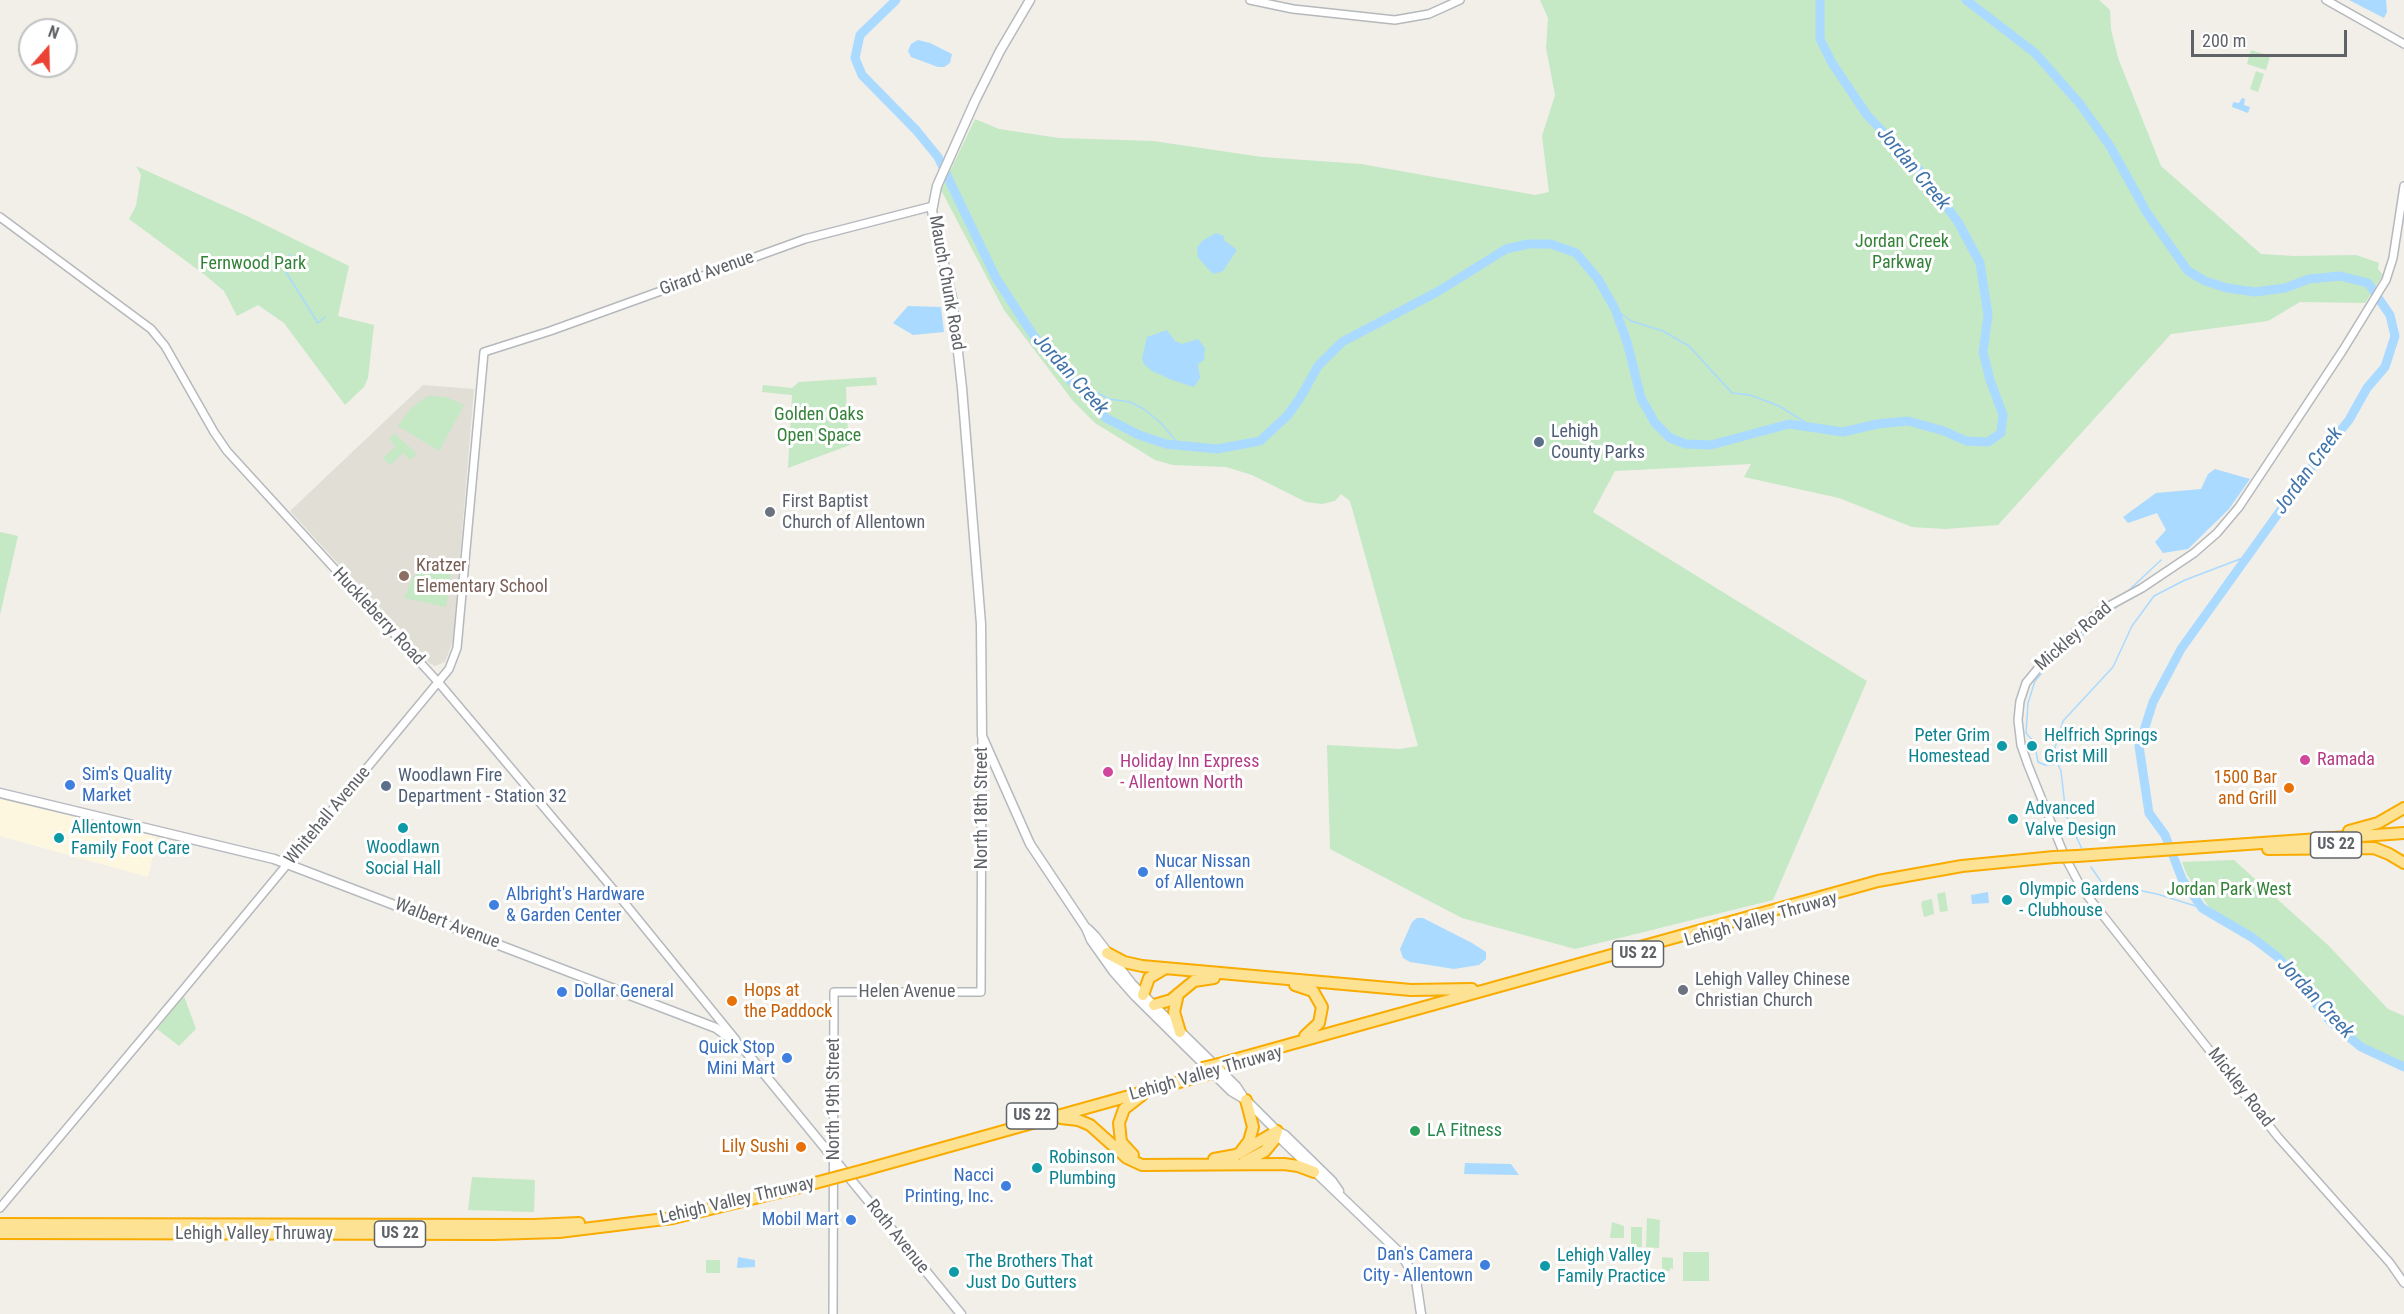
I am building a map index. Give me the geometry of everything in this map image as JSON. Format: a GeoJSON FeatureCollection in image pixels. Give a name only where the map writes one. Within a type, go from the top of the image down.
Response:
{"type":"FeatureCollection","features":[{"type":"Feature","properties":{"kind":"highway"},"geometry":{"type":"LineString","coordinates":[[2320,838],[2371,826],[2404,808]]}},
{"type":"Feature","properties":{"kind":"highway","name":"Lehigh Valley Thruway"},"geometry":{"type":"LineString","coordinates":[[1,1227],[493,1234],[616,1227],[673,1218],[729,1206],[795,1185],[1205,1071],[1295,1043],[1878,881],[1962,866],[2212,850],[2320,838],[2404,833]]}},
{"type":"Feature","properties":{"kind":"highway","name":"Lehigh Valley Thruway"},"geometry":{"type":"LineString","coordinates":[[2212,850],[2268,849],[2404,840]]}},
{"type":"Feature","properties":{"kind":"highway"},"geometry":{"type":"LineString","coordinates":[[2268,849],[2374,848],[2404,863]]}},
{"type":"Feature","properties":{"kind":"highway","name":"Lehigh Valley Thruway"},"geometry":{"type":"LineString","coordinates":[[1222,1066],[1880,888],[1963,872],[2058,859]]}},
{"type":"Feature","properties":{"kind":"highway"},"geometry":{"type":"LineString","coordinates":[[1107,952],[1129,964],[1167,969],[1422,991],[1498,986]]}},
{"type":"Feature","properties":{"kind":"highway"},"geometry":{"type":"LineString","coordinates":[[1167,969],[1156,972],[1149,978],[1147,1002],[1168,1002],[1191,983],[1206,978],[1307,988],[1318,998],[1322,1007],[1322,1017],[1316,1029],[1295,1043]]}},
{"type":"Feature","properties":{"kind":"highway"},"geometry":{"type":"LineString","coordinates":[[1179,993],[1174,1012],[1180,1032]]}},
{"type":"Feature","properties":{"kind":"highway","name":"Lehigh Valley Thruway"},"geometry":{"type":"LineString","coordinates":[[863,1166],[1049,1118],[1149,1090],[1205,1071]]}},
{"type":"Feature","properties":{"kind":"highway"},"geometry":{"type":"LineString","coordinates":[[1149,1090],[1130,1103],[1121,1116],[1119,1127],[1120,1138],[1130,1153],[1151,1160],[1222,1158],[1239,1153],[1277,1131]]}},
{"type":"Feature","properties":{"kind":"highway"},"geometry":{"type":"LineString","coordinates":[[1239,1153],[1249,1141],[1253,1127],[1246,1100]]}},
{"type":"Feature","properties":{"kind":"highway"},"geometry":{"type":"LineString","coordinates":[[1049,1118],[1069,1118],[1086,1123],[1098,1130],[1123,1155],[1138,1164],[1151,1166],[1294,1165],[1314,1172]]}},
{"type":"Feature","properties":{"kind":"highway"},"geometry":{"type":"LineString","coordinates":[[1233,1165],[1261,1154],[1272,1144],[1277,1131]]}},
{"type":"Feature","properties":{"kind":"main road","name":"Mauch Chunk Road"},"geometry":{"type":"LineString","coordinates":[[981,624],[955,317],[934,222],[933,206],[937,186],[951,153],[999,51],[1030,0]]}},
{"type":"Feature","properties":{"kind":"main road","name":"North 18th Street"},"geometry":{"type":"LineString","coordinates":[[981,624],[982,736]]}},
{"type":"Feature","properties":{"kind":"main road"},"geometry":{"type":"LineString","coordinates":[[982,736],[1030,844],[1086,928],[1095,936],[1147,1002],[1232,1091],[1246,1100]]}},
{"type":"Feature","properties":{"kind":"main road","name":"Walbert Avenue"},"geometry":{"type":"LineString","coordinates":[[0,793],[288,864],[705,1023],[736,1041],[834,1160]]}},
{"type":"Feature","properties":{"kind":"main road"},"geometry":{"type":"LineString","coordinates":[[1086,928],[1090,940],[1113,971],[1236,1086],[1246,1100],[1277,1131],[1281,1139],[1402,1255],[1418,1286],[1421,1314]]}},
{"type":"Feature","properties":{"kind":"main road"},"geometry":{"type":"LineString","coordinates":[[1277,1131],[1285,1135],[1332,1181],[1344,1198]]}},
{"type":"Feature","properties":{"kind":"main road","name":"Roth Avenue"},"geometry":{"type":"LineString","coordinates":[[834,1160],[962,1314]]}},
{"type":"Feature","properties":{"kind":"street"},"geometry":{"type":"LineString","coordinates":[[1250,0],[1293,9],[1395,20],[1429,14],[1460,0]]}},
{"type":"Feature","properties":{"kind":"street"},"geometry":{"type":"LineString","coordinates":[[2326,0],[2404,44]]}},
{"type":"Feature","properties":{"kind":"street","name":"Mickley Road"},"geometry":{"type":"LineString","coordinates":[[2404,186],[2393,258],[2386,280],[2282,442],[2224,525],[2194,554],[2088,619],[2040,664],[2026,683],[2020,701],[2018,720],[2021,745],[2058,859],[2278,1137],[2384,1256],[2404,1282]]}},
{"type":"Feature","properties":{"kind":"street","name":"Girard Avenue"},"geometry":{"type":"LineString","coordinates":[[484,352],[550,331],[805,239],[933,206]]}},
{"type":"Feature","properties":{"kind":"street","name":"Huckleberry Road"},"geometry":{"type":"LineString","coordinates":[[0,217],[151,329],[165,346],[227,451],[439,683],[623,901],[736,1041]]}},
{"type":"Feature","properties":{"kind":"street","name":"Whitehall Avenue"},"geometry":{"type":"LineString","coordinates":[[0,1208],[439,683],[453,662],[457,648],[484,352]]}},
{"type":"Feature","properties":{"kind":"street","name":"North 18th Street"},"geometry":{"type":"LineString","coordinates":[[981,992],[982,736]]}},
{"type":"Feature","properties":{"kind":"street"},"geometry":{"type":"LineString","coordinates":[[981,769],[996,767]]}},
{"type":"Feature","properties":{"kind":"street","name":"Helen Avenue"},"geometry":{"type":"LineString","coordinates":[[834,992],[981,992]]}},
{"type":"Feature","properties":{"kind":"street","name":"North 19th Street"},"geometry":{"type":"LineString","coordinates":[[833,1314],[834,992]]}},
{"type":"Feature","properties":{"kind":"shaded area","name":"Kratzer Elementary School"},"geometry":{"type":"Polygon","coordinates":[[[423,385],[474,389],[453,641],[445,662],[435,666],[429,663],[290,511],[423,385]]]}},
{"type":"Feature","properties":{"kind":"shaded area"},"geometry":{"type":"Polygon","coordinates":[[[0,796],[157,837],[148,877],[0,836],[0,796]]]}},
{"type":"Feature","properties":{"kind":"green space","name":"Jordan Creek Parkway"},"geometry":{"type":"Polygon","coordinates":[[[1540,0],[2099,0],[2110,10],[2111,29],[2118,58],[2161,166],[2261,254],[2356,255],[2379,263],[2378,269],[2383,275],[2365,303],[2300,302],[2268,321],[2171,334],[1998,525],[1945,529],[1912,527],[1839,498],[1744,477],[1751,464],[1615,471],[1593,512],[1867,681],[1773,900],[1575,949],[1462,918],[1330,849],[1327,745],[1400,749],[1418,746],[1350,501],[1341,494],[1335,501],[1322,504],[1306,502],[1252,475],[1226,467],[1173,465],[1155,460],[1095,423],[1073,401],[1004,310],[941,190],[975,119],[999,129],[1059,138],[1153,141],[1262,157],[1361,164],[1535,195],[1549,192],[1542,136],[1555,95],[1546,48],[1548,18],[1540,0]]]}},
{"type":"Feature","properties":{"kind":"green space"},"geometry":{"type":"Polygon","coordinates":[[[2251,50],[2270,56],[2266,70],[2247,64],[2251,50]]]}},
{"type":"Feature","properties":{"kind":"green space"},"geometry":{"type":"Polygon","coordinates":[[[2256,71],[2264,74],[2258,92],[2250,89],[2256,71]]]}},
{"type":"Feature","properties":{"kind":"green space","name":"Fernwood Park"},"geometry":{"type":"Polygon","coordinates":[[[136,166],[249,217],[349,266],[338,316],[374,325],[368,378],[364,387],[345,405],[284,323],[258,305],[237,316],[224,291],[129,219],[136,206],[141,175],[136,166]]]}},
{"type":"Feature","properties":{"kind":"green space","name":"Golden Oaks Open Space"},"geometry":{"type":"Polygon","coordinates":[[[876,377],[877,385],[846,387],[850,445],[788,468],[792,395],[762,392],[763,385],[792,388],[799,382],[876,377]]]}},
{"type":"Feature","properties":{"kind":"green space"},"geometry":{"type":"Polygon","coordinates":[[[428,396],[446,397],[464,405],[439,451],[398,426],[410,409],[428,396]]]}},
{"type":"Feature","properties":{"kind":"green space"},"geometry":{"type":"Polygon","coordinates":[[[394,433],[417,454],[410,460],[403,453],[390,465],[383,458],[396,446],[389,439],[394,433]]]}},
{"type":"Feature","properties":{"kind":"green space"},"geometry":{"type":"Polygon","coordinates":[[[0,532],[18,536],[0,615],[0,532]]]}},
{"type":"Feature","properties":{"kind":"green space"},"geometry":{"type":"Polygon","coordinates":[[[429,567],[451,570],[446,607],[404,598],[413,577],[429,567]]]}},
{"type":"Feature","properties":{"kind":"green space","name":"Jordan Park West"},"geometry":{"type":"Polygon","coordinates":[[[2234,860],[2328,945],[2388,1009],[2404,1016],[2404,1064],[2367,1047],[2354,1038],[2324,1009],[2282,957],[2209,907],[2187,875],[2182,862],[2234,860]]]}},
{"type":"Feature","properties":{"kind":"green space"},"geometry":{"type":"Polygon","coordinates":[[[1945,892],[1948,911],[1940,912],[1937,894],[1945,892]]]}},
{"type":"Feature","properties":{"kind":"green space"},"geometry":{"type":"Polygon","coordinates":[[[1932,899],[1934,914],[1924,917],[1921,904],[1923,901],[1932,899]]]}},
{"type":"Feature","properties":{"kind":"green space"},"geometry":{"type":"Polygon","coordinates":[[[184,996],[196,1029],[179,1046],[157,1029],[184,996]]]}},
{"type":"Feature","properties":{"kind":"green space"},"geometry":{"type":"Polygon","coordinates":[[[472,1177],[535,1180],[534,1212],[468,1210],[472,1177]]]}},
{"type":"Feature","properties":{"kind":"green space"},"geometry":{"type":"Polygon","coordinates":[[[1647,1218],[1660,1220],[1659,1248],[1646,1247],[1647,1218]]]}},
{"type":"Feature","properties":{"kind":"green space"},"geometry":{"type":"Polygon","coordinates":[[[1612,1222],[1624,1226],[1624,1238],[1610,1238],[1612,1222]]]}},
{"type":"Feature","properties":{"kind":"green space"},"geometry":{"type":"Polygon","coordinates":[[[1631,1227],[1642,1227],[1642,1247],[1631,1247],[1631,1227]]]}},
{"type":"Feature","properties":{"kind":"green space"},"geometry":{"type":"Polygon","coordinates":[[[1683,1252],[1709,1252],[1709,1281],[1683,1281],[1683,1252]]]}},
{"type":"Feature","properties":{"kind":"green space"},"geometry":{"type":"Polygon","coordinates":[[[1662,1257],[1673,1258],[1673,1269],[1662,1271],[1662,1257]]]}},
{"type":"Feature","properties":{"kind":"green space"},"geometry":{"type":"Polygon","coordinates":[[[706,1260],[720,1260],[720,1273],[706,1273],[706,1260]]]}},
{"type":"Feature","properties":{"kind":"water"},"geometry":{"type":"Polygon","coordinates":[[[2349,0],[2386,0],[2387,12],[2384,18],[2349,0]]]}},
{"type":"Feature","properties":{"kind":"water"},"geometry":{"type":"Polygon","coordinates":[[[918,40],[952,54],[950,63],[944,67],[938,67],[911,57],[908,51],[911,44],[918,40]]]}},
{"type":"Feature","properties":{"kind":"water"},"geometry":{"type":"Polygon","coordinates":[[[2242,98],[2245,99],[2244,105],[2250,107],[2248,113],[2232,107],[2233,102],[2239,103],[2242,98]]]}},
{"type":"Feature","properties":{"kind":"water"},"geometry":{"type":"Polygon","coordinates":[[[1216,233],[1224,236],[1224,240],[1237,250],[1223,271],[1214,274],[1198,257],[1197,248],[1202,241],[1216,233]]]}},
{"type":"Feature","properties":{"kind":"water"},"geometry":{"type":"Polygon","coordinates":[[[908,306],[941,307],[944,332],[913,335],[893,323],[908,306]]]}},
{"type":"Feature","properties":{"kind":"water"},"geometry":{"type":"Polygon","coordinates":[[[1167,330],[1175,341],[1182,344],[1198,339],[1205,348],[1204,360],[1198,364],[1200,378],[1194,387],[1152,371],[1144,364],[1142,359],[1147,337],[1167,330]]]}},
{"type":"Feature","properties":{"kind":"water"},"geometry":{"type":"Polygon","coordinates":[[[2215,469],[2250,479],[2229,509],[2188,549],[2163,553],[2155,542],[2166,530],[2157,513],[2128,523],[2123,517],[2156,493],[2201,489],[2208,474],[2215,469]]]}},
{"type":"Feature","properties":{"kind":"water"},"geometry":{"type":"Polygon","coordinates":[[[1988,892],[1989,903],[1972,904],[1971,895],[1988,892]]]}},
{"type":"Feature","properties":{"kind":"water"},"geometry":{"type":"Polygon","coordinates":[[[1417,918],[1423,918],[1472,943],[1486,952],[1486,959],[1479,965],[1454,969],[1410,962],[1403,958],[1400,949],[1412,922],[1417,918]]]}},
{"type":"Feature","properties":{"kind":"water"},"geometry":{"type":"Polygon","coordinates":[[[1465,1163],[1511,1164],[1519,1175],[1464,1174],[1465,1163]]]}},
{"type":"Feature","properties":{"kind":"water"},"geometry":{"type":"Polygon","coordinates":[[[738,1257],[755,1260],[755,1267],[737,1268],[738,1257]]]}},
{"type":"Feature","properties":{"kind":"waterway","name":"Jordan Creek"},"geometry":{"type":"LineString","coordinates":[[896,0],[860,35],[855,58],[862,75],[916,130],[938,157],[996,278],[1033,335],[1067,377],[1106,418],[1139,435],[1166,444],[1217,449],[1260,441],[1287,416],[1318,366],[1342,342],[1437,292],[1506,249],[1528,244],[1551,244],[1576,253],[1598,279],[1615,309],[1627,342],[1641,398],[1655,423],[1670,438],[1686,444],[1711,445],[1789,424],[1843,432],[1877,424],[1908,421],[1944,431],[1966,441],[1988,442],[2001,433],[2003,415],[1990,380],[1983,352],[1988,315],[1980,263],[1958,222],[1921,172],[1867,115],[1832,63],[1820,39],[1820,0]]}},
{"type":"Feature","properties":{"kind":"waterway","name":"Jordan Creek"},"geometry":{"type":"LineString","coordinates":[[1966,0],[2035,53],[2080,104],[2110,146],[2147,213],[2188,271],[2205,281],[2227,288],[2255,292],[2285,288],[2309,279],[2340,276],[2368,283],[2390,315],[2395,336],[2385,367],[2367,388],[2349,420],[2313,465],[2181,649],[2153,702],[2139,746],[2149,813],[2165,835],[2182,879],[2202,908],[2253,938],[2279,958],[2330,1021],[2361,1047],[2404,1067]]}},
{"type":"Feature","properties":{"kind":"waterway"},"geometry":{"type":"LineString","coordinates":[[290,254],[284,269],[318,323],[325,317]]}},
{"type":"Feature","properties":{"kind":"waterway","name":"Jordan Creek"},"geometry":{"type":"LineString","coordinates":[[1615,309],[1631,321],[1663,331],[1689,346],[1732,393],[1750,395],[1779,406],[1811,426]]}},
{"type":"Feature","properties":{"kind":"waterway"},"geometry":{"type":"LineString","coordinates":[[1067,377],[1109,399],[1130,402],[1144,409],[1161,423],[1180,446]]}},
{"type":"Feature","properties":{"kind":"waterway"},"geometry":{"type":"LineString","coordinates":[[2082,849],[2066,815],[2061,771],[2055,758],[2054,751],[2063,721],[2113,667],[2132,626],[2154,596],[2185,580],[2248,556]]}},
{"type":"Feature","properties":{"kind":"waterway"},"geometry":{"type":"LineString","coordinates":[[2127,592],[2161,560]]}},
{"type":"Feature","properties":{"kind":"waterway"},"geometry":{"type":"LineString","coordinates":[[2032,740],[2026,733],[2028,703],[2035,681],[2054,659],[2120,604]]}},
{"type":"Feature","properties":{"kind":"waterway"},"geometry":{"type":"LineString","coordinates":[[2036,751],[2038,762],[2045,765],[2057,764]]}},
{"type":"Feature","properties":{"kind":"waterway"},"geometry":{"type":"LineString","coordinates":[[2091,867],[2102,883],[2157,894],[2202,908]]}},
{"type":"Feature","properties":{"kind":"place","name":"Lehigh County Parks"},"geometry":{"type":"Point","coordinates":[1539,442]}},
{"type":"Feature","properties":{"kind":"place","name":"First Baptist Church of Allentown"},"geometry":{"type":"Point","coordinates":[770,512]}},
{"type":"Feature","properties":{"kind":"place","name":"Kratzer Elementary School"},"geometry":{"type":"Point","coordinates":[404,576]}},
{"type":"Feature","properties":{"kind":"place","name":"Peter Grim Homestead"},"geometry":{"type":"Point","coordinates":[2002,746]}},
{"type":"Feature","properties":{"kind":"place","name":"Helfrich Springs Grist Mill"},"geometry":{"type":"Point","coordinates":[2032,746]}},
{"type":"Feature","properties":{"kind":"place","name":"Ramada"},"geometry":{"type":"Point","coordinates":[2305,760]}},
{"type":"Feature","properties":{"kind":"place","name":"Holiday Inn Express - Allentown North"},"geometry":{"type":"Point","coordinates":[1108,772]}},
{"type":"Feature","properties":{"kind":"place","name":"Sim's Quality Market"},"geometry":{"type":"Point","coordinates":[70,785]}},
{"type":"Feature","properties":{"kind":"place","name":"Woodlawn Fire Department - Station 32"},"geometry":{"type":"Point","coordinates":[386,786]}},
{"type":"Feature","properties":{"kind":"place","name":"1500 Bar and Grill"},"geometry":{"type":"Point","coordinates":[2289,788]}},
{"type":"Feature","properties":{"kind":"place","name":"Advanced Valve Design"},"geometry":{"type":"Point","coordinates":[2013,819]}},
{"type":"Feature","properties":{"kind":"place","name":"Woodlawn Social Hall"},"geometry":{"type":"Point","coordinates":[403,828]}},
{"type":"Feature","properties":{"kind":"place","name":"Allentown Family Foot Care"},"geometry":{"type":"Point","coordinates":[59,838]}},
{"type":"Feature","properties":{"kind":"place","name":"Nucar Nissan of Allentown"},"geometry":{"type":"Point","coordinates":[1143,872]}},
{"type":"Feature","properties":{"kind":"place","name":"Olympic Gardens - Clubhouse"},"geometry":{"type":"Point","coordinates":[2007,900]}},
{"type":"Feature","properties":{"kind":"place","name":"Albright's Hardware & Garden Center"},"geometry":{"type":"Point","coordinates":[494,905]}},
{"type":"Feature","properties":{"kind":"place","name":"Lehigh Valley Chinese Christian Church"},"geometry":{"type":"Point","coordinates":[1683,990]}},
{"type":"Feature","properties":{"kind":"place","name":"Dollar General"},"geometry":{"type":"Point","coordinates":[562,992]}},
{"type":"Feature","properties":{"kind":"place","name":"Hops at the Paddock"},"geometry":{"type":"Point","coordinates":[732,1001]}},
{"type":"Feature","properties":{"kind":"place","name":"Quick Stop Mini Mart"},"geometry":{"type":"Point","coordinates":[787,1058]}},
{"type":"Feature","properties":{"kind":"place","name":"LA Fitness"},"geometry":{"type":"Point","coordinates":[1415,1131]}},
{"type":"Feature","properties":{"kind":"place","name":"Lily Sushi"},"geometry":{"type":"Point","coordinates":[801,1147]}},
{"type":"Feature","properties":{"kind":"place","name":"Robinson Plumbing"},"geometry":{"type":"Point","coordinates":[1037,1168]}},
{"type":"Feature","properties":{"kind":"place","name":"Nacci Printing, Inc."},"geometry":{"type":"Point","coordinates":[1006,1186]}},
{"type":"Feature","properties":{"kind":"place","name":"Mobil Mart"},"geometry":{"type":"Point","coordinates":[851,1220]}},
{"type":"Feature","properties":{"kind":"place","name":"Dan's Camera City - Allentown"},"geometry":{"type":"Point","coordinates":[1485,1265]}},
{"type":"Feature","properties":{"kind":"place","name":"Lehigh Valley Family Practice"},"geometry":{"type":"Point","coordinates":[1545,1266]}},
{"type":"Feature","properties":{"kind":"place","name":"The Brothers That Just Do Gutters"},"geometry":{"type":"Point","coordinates":[954,1272]}}]}
